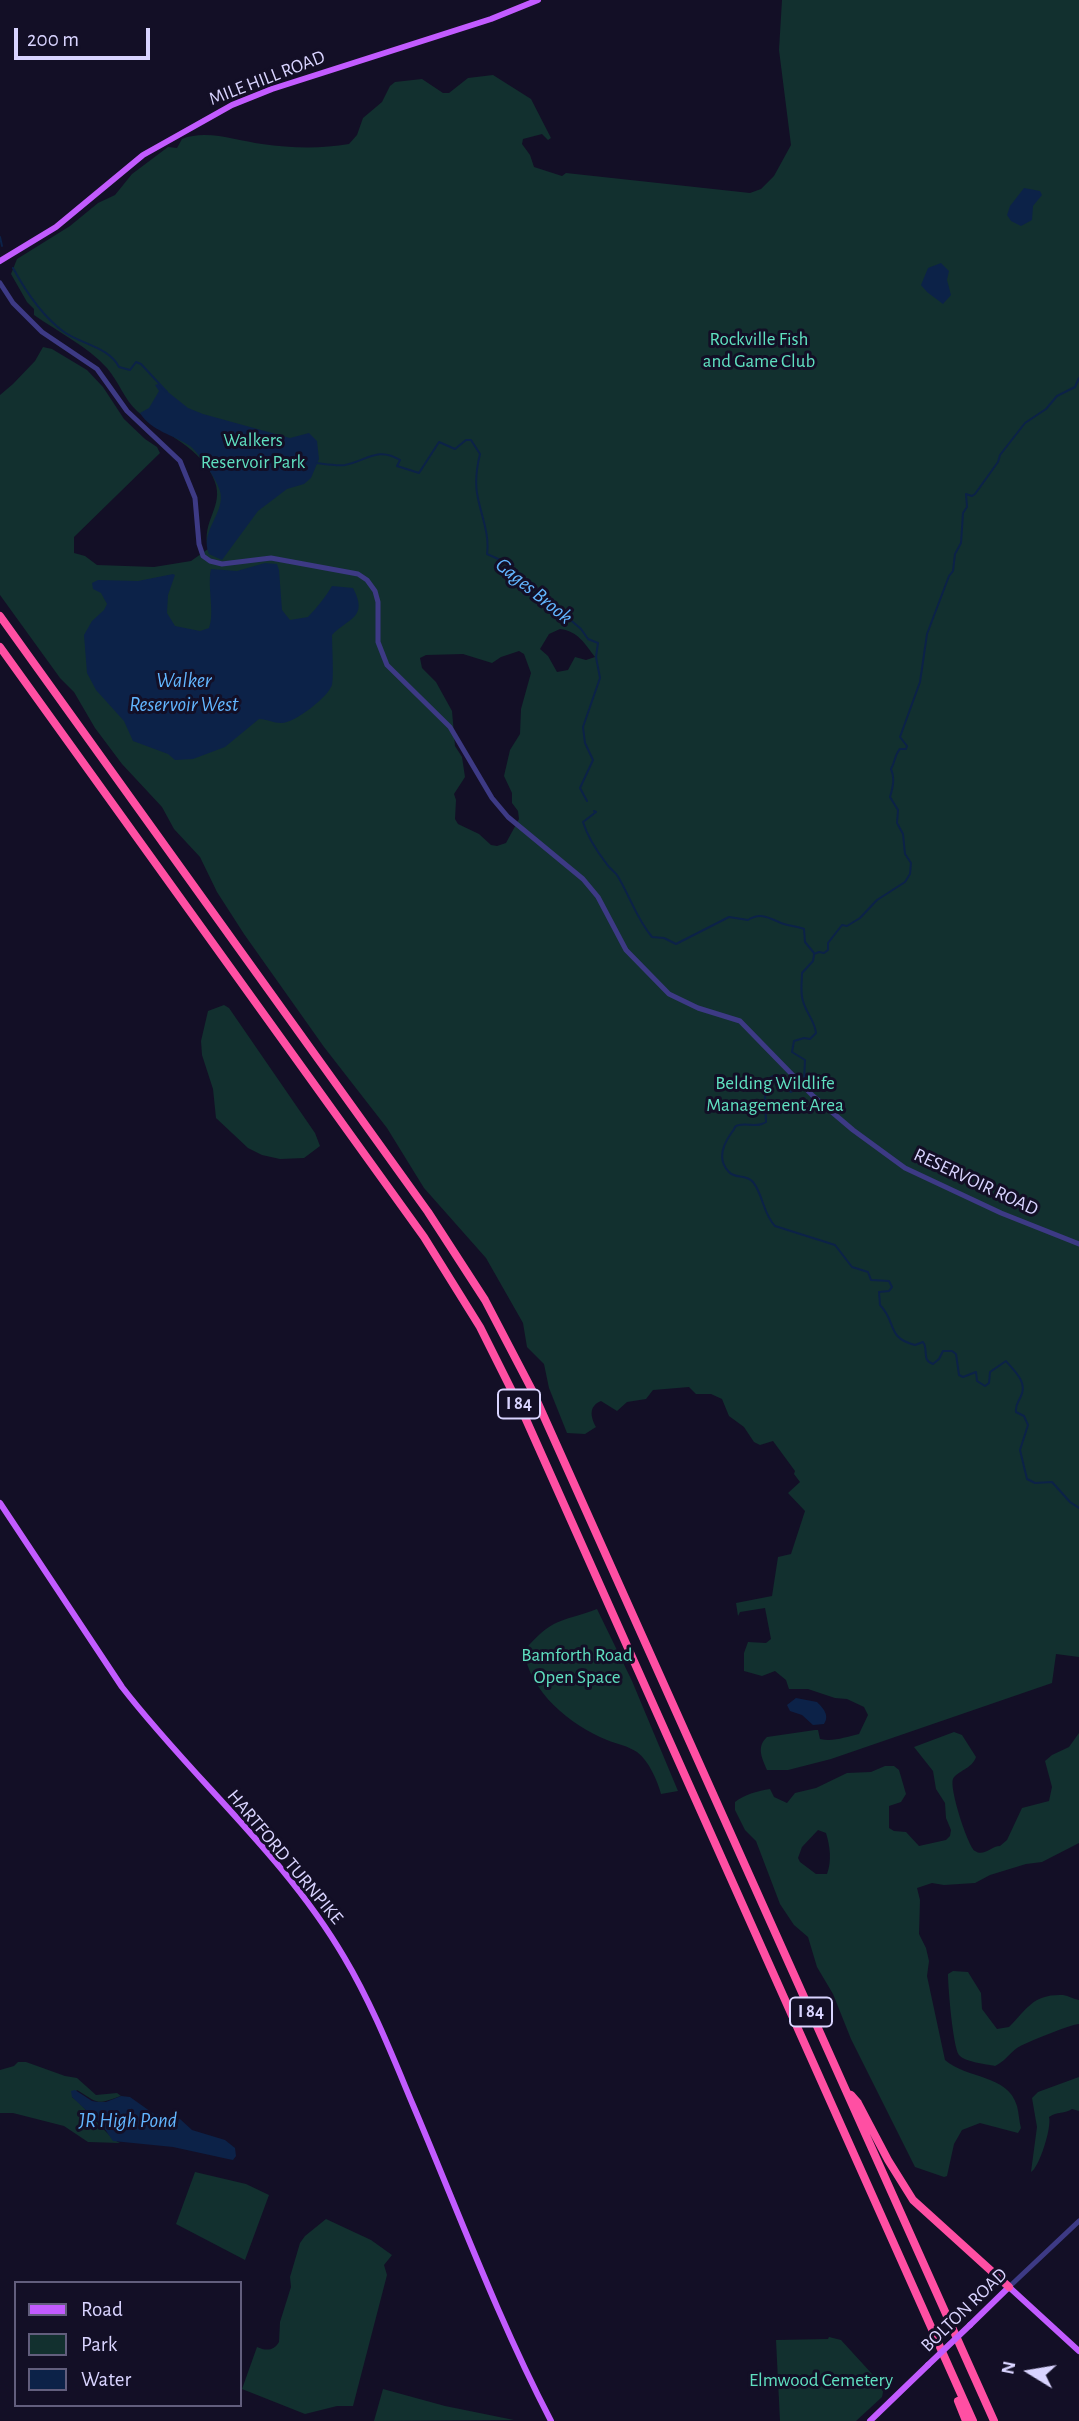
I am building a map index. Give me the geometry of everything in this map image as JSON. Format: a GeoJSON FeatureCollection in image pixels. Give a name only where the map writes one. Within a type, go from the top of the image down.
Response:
{"type":"FeatureCollection","features":[{"type":"Feature","properties":{"kind":"highway","name":"I 84"},"geometry":{"type":"LineString","coordinates":[[0,616],[421,1200],[480,1290],[532,1390],[993,2421]]}},
{"type":"Feature","properties":{"kind":"highway","name":"I 84"},"geometry":{"type":"LineString","coordinates":[[0,647],[420,1230],[484,1335],[524,1415],[973,2421]]}},
{"type":"Feature","properties":{"kind":"highway"},"geometry":{"type":"LineString","coordinates":[[846,2091],[858,2103],[913,2200],[1009,2287]]}},
{"type":"Feature","properties":{"kind":"highway"},"geometry":{"type":"LineString","coordinates":[[954,2378],[956,2395],[965,2421]]}},
{"type":"Feature","properties":{"kind":"main road","name":"MILE HILL ROAD"},"geometry":{"type":"LineString","coordinates":[[0,261],[65,221],[143,155],[232,105],[272,89],[491,19],[538,0]]}},
{"type":"Feature","properties":{"kind":"main road","name":"HARTFORD TURNPIKE"},"geometry":{"type":"LineString","coordinates":[[0,1503],[122,1687],[275,1863],[336,1944],[373,2012],[514,2344],[551,2421]]}},
{"type":"Feature","properties":{"kind":"main road","name":"BOLTON ROAD"},"geometry":{"type":"LineString","coordinates":[[870,2421],[1009,2287]]}},
{"type":"Feature","properties":{"kind":"main road"},"geometry":{"type":"LineString","coordinates":[[1009,2287],[1079,2351]]}},
{"type":"Feature","properties":{"kind":"street","name":"RESERVOIR ROAD"},"geometry":{"type":"LineString","coordinates":[[0,283],[13,303],[42,332],[97,369],[127,411],[180,461],[195,498],[199,544],[207,559],[229,565],[271,558],[344,570],[367,580],[375,591],[378,602],[377,635],[381,654],[387,665],[450,727],[492,799],[508,817],[583,879],[598,897],[626,950],[654,981],[669,994],[698,1008],[740,1021],[813,1096],[853,1130],[905,1168],[1001,1213],[1079,1244]]}},
{"type":"Feature","properties":{"kind":"street","name":"BOLTON ROAD"},"geometry":{"type":"LineString","coordinates":[[1009,2287],[1079,2221]]}},
{"type":"Feature","properties":{"kind":"green space","name":"Belding Wildlife Management Area"},"geometry":{"type":"Polygon","coordinates":[[[782,0],[1079,0],[1079,1657],[1056,1654],[1052,1683],[831,1759],[788,1770],[767,1770],[761,1749],[767,1737],[818,1730],[820,1739],[839,1739],[859,1734],[868,1715],[864,1707],[847,1699],[808,1689],[789,1689],[786,1680],[775,1671],[762,1676],[744,1671],[744,1653],[748,1642],[766,1643],[771,1639],[765,1608],[740,1612],[738,1616],[736,1603],[772,1596],[778,1557],[791,1554],[805,1511],[788,1493],[800,1482],[794,1474],[795,1471],[773,1441],[760,1445],[754,1442],[744,1427],[729,1416],[722,1399],[711,1394],[696,1394],[689,1387],[653,1390],[646,1399],[627,1402],[617,1411],[601,1401],[594,1406],[592,1412],[596,1427],[585,1434],[567,1433],[549,1388],[544,1364],[527,1347],[523,1323],[486,1258],[424,1188],[387,1128],[324,1047],[244,934],[217,892],[200,857],[174,829],[162,807],[122,764],[95,728],[74,692],[60,678],[0,595],[0,395],[35,361],[43,347],[52,349],[87,370],[103,387],[124,419],[157,447],[160,453],[74,537],[74,553],[85,556],[97,565],[154,567],[191,561],[208,549],[207,530],[217,499],[215,482],[209,470],[192,450],[137,411],[99,360],[34,315],[34,309],[11,274],[17,259],[70,226],[98,203],[115,195],[132,174],[168,147],[177,148],[182,139],[212,135],[295,147],[349,144],[357,135],[363,118],[382,102],[390,86],[395,82],[422,79],[443,93],[449,93],[468,78],[493,75],[531,99],[551,138],[548,140],[542,134],[523,139],[522,144],[534,167],[562,176],[566,173],[750,193],[761,189],[774,176],[791,145],[779,50],[782,0]],[[560,629],[549,634],[540,649],[548,656],[557,672],[568,670],[575,657],[586,660],[595,657],[576,635],[560,629]],[[519,651],[492,663],[463,654],[426,655],[420,658],[422,668],[436,682],[452,711],[455,746],[462,757],[465,777],[454,794],[455,819],[458,824],[497,846],[506,843],[519,819],[504,776],[510,750],[520,734],[521,709],[531,673],[524,654],[519,651]]]}},
{"type":"Feature","properties":{"kind":"green space"},"geometry":{"type":"Polygon","coordinates":[[[224,1005],[229,1008],[315,1133],[320,1146],[304,1158],[280,1159],[262,1155],[248,1148],[216,1118],[213,1089],[202,1055],[201,1041],[208,1011],[224,1005]]]}},
{"type":"Feature","properties":{"kind":"green space","name":"Bamforth Road Open Space"},"geometry":{"type":"Polygon","coordinates":[[[597,1609],[632,1681],[678,1791],[661,1794],[652,1771],[637,1752],[579,1726],[554,1705],[534,1680],[524,1651],[550,1626],[597,1609]]]}},
{"type":"Feature","properties":{"kind":"green space"},"geometry":{"type":"Polygon","coordinates":[[[954,1732],[962,1735],[976,1757],[953,1779],[953,1785],[968,1839],[975,1851],[981,1853],[1000,1846],[1007,1840],[1022,1808],[1049,1801],[1052,1787],[1045,1761],[1069,1747],[1079,1733],[1079,1843],[1042,1862],[990,1875],[975,1883],[932,1883],[917,1888],[920,1900],[919,1934],[929,1961],[927,1976],[945,2060],[1005,2088],[1017,2106],[1021,2128],[1018,2133],[980,2123],[962,2130],[954,2144],[947,2176],[944,2177],[915,2167],[851,2039],[833,1994],[817,1967],[808,1937],[794,1925],[780,1904],[756,1841],[745,1830],[735,1810],[735,1802],[756,1792],[770,1789],[774,1797],[787,1803],[795,1793],[816,1788],[847,1773],[871,1772],[885,1766],[894,1766],[899,1770],[906,1794],[901,1802],[889,1806],[889,1828],[906,1832],[919,1846],[946,1840],[951,1830],[946,1818],[945,1803],[936,1789],[933,1771],[914,1747],[954,1732]],[[818,1830],[802,1847],[798,1858],[816,1874],[827,1874],[829,1869],[830,1854],[826,1833],[818,1830]]]}},
{"type":"Feature","properties":{"kind":"green space"},"geometry":{"type":"Polygon","coordinates":[[[953,1971],[968,1972],[981,1993],[982,2009],[997,2029],[1009,2027],[1032,2003],[1053,1995],[1079,2000],[1079,2024],[1021,2046],[995,2066],[966,2059],[959,2055],[953,2029],[948,1974],[953,1971]]]}},
{"type":"Feature","properties":{"kind":"green space"},"geometry":{"type":"Polygon","coordinates":[[[18,2062],[77,2078],[96,2095],[117,2093],[121,2096],[98,2102],[77,2090],[72,2097],[120,2143],[88,2142],[64,2126],[13,2113],[0,2113],[0,2070],[18,2062]]]}},
{"type":"Feature","properties":{"kind":"green space"},"geometry":{"type":"Polygon","coordinates":[[[1079,2077],[1079,2111],[1072,2109],[1049,2117],[1044,2147],[1031,2172],[1037,2127],[1032,2098],[1038,2092],[1079,2077]]]}},
{"type":"Feature","properties":{"kind":"green space"},"geometry":{"type":"Polygon","coordinates":[[[195,2172],[246,2184],[269,2195],[245,2260],[176,2224],[195,2172]]]}},
{"type":"Feature","properties":{"kind":"green space"},"geometry":{"type":"Polygon","coordinates":[[[326,2219],[371,2240],[392,2255],[384,2265],[387,2275],[353,2406],[337,2406],[305,2414],[242,2389],[257,2347],[270,2349],[279,2342],[280,2322],[300,2243],[326,2219]]]}},
{"type":"Feature","properties":{"kind":"green space","name":"Elmwood Cemetery"},"geometry":{"type":"Polygon","coordinates":[[[829,2337],[841,2340],[884,2387],[882,2397],[856,2421],[780,2421],[776,2340],[829,2337]]]}},
{"type":"Feature","properties":{"kind":"green space"},"geometry":{"type":"Polygon","coordinates":[[[383,2389],[445,2406],[514,2420],[374,2421],[383,2389]]]}},
{"type":"Feature","properties":{"kind":"water"},"geometry":{"type":"Polygon","coordinates":[[[1024,188],[1040,191],[1042,195],[1033,206],[1032,220],[1021,226],[1011,221],[1007,215],[1010,206],[1024,188]]]}},
{"type":"Feature","properties":{"kind":"water"},"geometry":{"type":"Polygon","coordinates":[[[941,263],[949,271],[947,280],[951,295],[943,304],[921,285],[928,268],[941,263]]]}},
{"type":"Feature","properties":{"kind":"water"},"geometry":{"type":"Polygon","coordinates":[[[158,384],[188,408],[203,414],[290,438],[309,433],[317,441],[319,459],[311,478],[304,484],[287,489],[258,511],[222,560],[209,554],[207,546],[207,538],[221,499],[215,480],[203,460],[190,446],[156,428],[140,413],[149,408],[159,391],[155,385],[158,384]]]}},
{"type":"Feature","properties":{"kind":"water","name":"Walker Reservoir West"},"geometry":{"type":"Polygon","coordinates":[[[265,563],[277,564],[282,610],[290,620],[308,617],[332,586],[353,588],[359,606],[358,612],[332,635],[333,681],[329,690],[310,709],[294,719],[281,723],[259,719],[225,747],[193,759],[175,760],[168,754],[133,741],[124,721],[96,690],[87,673],[84,635],[107,604],[101,593],[93,589],[92,583],[98,580],[138,581],[173,574],[175,575],[168,595],[167,613],[175,626],[200,631],[209,628],[211,622],[211,569],[237,571],[265,563]]]}},
{"type":"Feature","properties":{"kind":"water"},"geometry":{"type":"Polygon","coordinates":[[[796,1698],[817,1702],[826,1715],[824,1724],[813,1725],[802,1715],[790,1711],[787,1705],[796,1698]]]}},
{"type":"Feature","properties":{"kind":"water","name":"JR High Pond"},"geometry":{"type":"Polygon","coordinates":[[[75,2090],[98,2102],[121,2096],[130,2097],[154,2114],[180,2119],[192,2130],[225,2140],[235,2148],[236,2156],[233,2160],[173,2147],[113,2141],[102,2125],[72,2097],[71,2091],[75,2090]]]}},
{"type":"Feature","properties":{"kind":"waterway","name":"Gages Brook"},"geometry":{"type":"LineString","coordinates":[[0,237],[2,246]]}},
{"type":"Feature","properties":{"kind":"waterway","name":"Gages Brook"},"geometry":{"type":"LineString","coordinates":[[13,268],[35,303],[56,326],[109,355],[119,367],[130,370],[136,362],[141,364],[167,392]]}},
{"type":"Feature","properties":{"kind":"waterway"},"geometry":{"type":"LineString","coordinates":[[814,954],[828,950],[828,943],[842,925],[847,926],[860,918],[877,900],[905,882],[910,874],[911,863],[905,854],[903,834],[897,823],[898,810],[890,797],[893,783],[891,769],[898,751],[906,749],[907,746],[900,737],[920,682],[927,634],[953,571],[955,554],[961,543],[963,513],[967,507],[966,494],[975,494],[1025,423],[1046,409],[1057,396],[1075,387],[1079,378]]}},
{"type":"Feature","properties":{"kind":"waterway","name":"Gages Brook"},"geometry":{"type":"LineString","coordinates":[[316,463],[345,465],[385,454],[400,460],[397,466],[419,473],[439,442],[455,449],[466,440],[471,440],[480,454],[476,488],[486,531],[487,554],[505,562],[513,574],[581,629],[588,639],[598,643],[596,657],[600,678],[583,727],[585,743],[593,760],[580,788],[587,801]]}},
{"type":"Feature","properties":{"kind":"waterway","name":"Gages Brook"},"geometry":{"type":"LineString","coordinates":[[594,811],[596,812],[583,822],[587,833],[617,875],[652,937],[664,938],[676,944],[729,917],[748,920],[761,916],[804,929],[805,942],[814,953]]}},
{"type":"Feature","properties":{"kind":"waterway"},"geometry":{"type":"LineString","coordinates":[[804,1082],[805,1060],[792,1052],[794,1041],[810,1039],[816,1033],[801,991],[802,973],[813,961],[814,955]]}},
{"type":"Feature","properties":{"kind":"waterway"},"geometry":{"type":"LineString","coordinates":[[799,1087],[791,1092],[773,1076],[768,1079],[765,1097],[766,1122],[735,1127],[723,1151],[725,1167],[731,1174],[753,1182],[775,1226],[835,1245],[852,1267],[868,1272],[871,1280],[889,1281],[892,1287],[889,1291],[879,1292],[880,1305],[900,1338],[915,1345],[923,1342],[929,1362],[933,1364],[943,1351],[952,1351],[956,1354],[959,1375],[963,1377],[976,1372],[977,1381],[985,1386],[989,1383],[990,1372],[1006,1361],[1023,1386],[1016,1412],[1024,1416],[1028,1425],[1020,1450],[1027,1479],[1035,1483],[1052,1482],[1079,1508]]}},
{"type":"Feature","properties":{"kind":"park label","name":"Rockville Fish and Game Club"},"geometry":{"type":"Point","coordinates":[759,350]}},
{"type":"Feature","properties":{"kind":"park label","name":"Walkers Reservoir Park"},"geometry":{"type":"Point","coordinates":[253,451]}}]}
